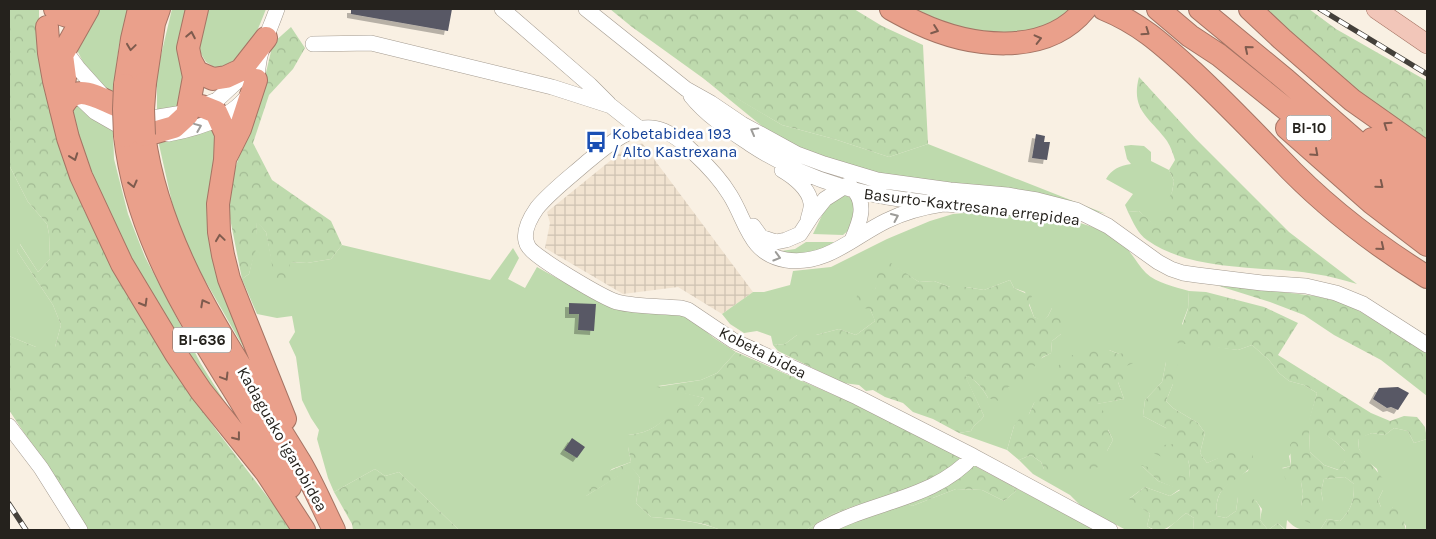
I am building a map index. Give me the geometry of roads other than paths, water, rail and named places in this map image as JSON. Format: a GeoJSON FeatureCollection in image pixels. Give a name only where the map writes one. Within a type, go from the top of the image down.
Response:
{"type":"FeatureCollection","features":[{"type":"Feature","properties":{"kind":"highway"},"geometry":{"type":"LineString","coordinates":[[67,94],[49,53],[51,13],[57,11],[73,16],[79,15],[87,9]]}},
{"type":"Feature","properties":{"kind":"highway"},"geometry":{"type":"LineString","coordinates":[[87,9],[62,55],[67,94],[68,138],[81,176],[122,264],[150,312],[201,391],[266,472],[304,530]]}},
{"type":"Feature","properties":{"kind":"highway","name":"Kadaguako igarobidea"},"geometry":{"type":"LineString","coordinates":[[129,91],[132,39],[139,9]]}},
{"type":"Feature","properties":{"kind":"highway","name":"Kadaguako igarobidea"},"geometry":{"type":"LineString","coordinates":[[159,9],[124,109],[141,135],[166,225],[182,262],[214,322],[301,465],[334,530]]}},
{"type":"Feature","properties":{"kind":"highway"},"geometry":{"type":"LineString","coordinates":[[197,9],[188,48],[194,77],[203,112],[226,134],[225,160],[218,204],[219,232],[223,255],[229,279],[292,437],[301,465]]}},
{"type":"Feature","properties":{"kind":"highway"},"geometry":{"type":"LineString","coordinates":[[891,9],[918,24],[955,37],[989,42],[1019,43],[1047,36],[1068,24],[1085,9]]}},
{"type":"Feature","properties":{"kind":"highway"},"geometry":{"type":"LineString","coordinates":[[1104,9],[1125,18],[1159,42],[1255,132],[1320,197],[1388,252],[1427,277]]}},
{"type":"Feature","properties":{"kind":"highway","name":"BI-10"},"geometry":{"type":"LineString","coordinates":[[1158,9],[1427,220]]}},
{"type":"Feature","properties":{"kind":"highway","name":"BI-10"},"geometry":{"type":"LineString","coordinates":[[1200,9],[1286,80],[1402,181],[1427,199]]}},
{"type":"Feature","properties":{"kind":"highway"},"geometry":{"type":"LineString","coordinates":[[1250,9],[1352,100],[1427,153]]}},
{"type":"Feature","properties":{"kind":"highway"},"geometry":{"type":"LineString","coordinates":[[1190,36],[1213,60],[1319,157],[1372,203],[1427,245]]}},
{"type":"Feature","properties":{"kind":"highway"},"geometry":{"type":"LineString","coordinates":[[191,61],[197,72],[212,80],[226,77],[241,70],[263,47]]}},
{"type":"Feature","properties":{"kind":"highway"},"geometry":{"type":"LineString","coordinates":[[225,160],[240,129],[256,80]]}},
{"type":"Feature","properties":{"kind":"highway"},"geometry":{"type":"LineString","coordinates":[[1286,80],[1427,177]]}},
{"type":"Feature","properties":{"kind":"highway"},"geometry":{"type":"LineString","coordinates":[[67,94],[129,91]]}},
{"type":"Feature","properties":{"kind":"highway"},"geometry":{"type":"LineString","coordinates":[[141,135],[174,128],[187,115],[203,112]]}},
{"type":"Feature","properties":{"kind":"highway"},"geometry":{"type":"LineString","coordinates":[[1255,132],[1303,171],[1346,202],[1398,236],[1427,252]]}},
{"type":"Feature","properties":{"kind":"highway","name":"Kadaguako igarobidea"},"geometry":{"type":"LineString","coordinates":[[141,135],[132,181],[154,247],[177,295],[275,457],[312,530]]}},
{"type":"Feature","properties":{"kind":"main road"},"geometry":{"type":"LineString","coordinates":[[1376,9],[1427,44]]}},
{"type":"Feature","properties":{"kind":"street"},"geometry":{"type":"LineString","coordinates":[[51,13],[64,49],[105,98],[129,91],[132,115],[152,118],[203,112],[229,112],[244,101],[256,80],[263,47],[277,9]]}},
{"type":"Feature","properties":{"kind":"street"},"geometry":{"type":"LineString","coordinates":[[502,9],[590,85],[611,106],[640,129]]}},
{"type":"Feature","properties":{"kind":"street"},"geometry":{"type":"LineString","coordinates":[[586,9],[686,89]]}},
{"type":"Feature","properties":{"kind":"street"},"geometry":{"type":"LineString","coordinates":[[51,13],[56,60],[67,94],[130,132],[141,135],[166,134],[190,130],[203,112],[251,69],[263,47]]}},
{"type":"Feature","properties":{"kind":"street"},"geometry":{"type":"LineString","coordinates":[[313,44],[371,43],[552,87],[611,106]]}},
{"type":"Feature","properties":{"kind":"street","name":"Basurto-Kaxtresana errepidea"},"geometry":{"type":"LineString","coordinates":[[686,89],[703,110],[784,165],[848,187],[894,199],[946,197]]}},
{"type":"Feature","properties":{"kind":"street","name":"Basurto-Kaxtresana errepidea"},"geometry":{"type":"LineString","coordinates":[[686,89],[787,149],[824,164],[877,180],[946,197],[1056,213],[1108,226],[1158,262],[1183,273],[1262,283],[1306,286],[1336,293],[1362,304],[1427,345]]}},
{"type":"Feature","properties":{"kind":"street","name":"Kobeta bidea"},"geometry":{"type":"LineString","coordinates":[[737,208],[729,193],[704,163],[679,138],[664,130],[640,129],[628,132],[611,143],[543,201],[532,216],[526,231],[526,240],[528,247],[541,259],[617,302],[688,310],[734,341],[857,397],[973,456],[1110,530]]}},
{"type":"Feature","properties":{"kind":"street"},"geometry":{"type":"LineString","coordinates":[[746,141],[768,162],[806,190],[811,204],[808,221]]}},
{"type":"Feature","properties":{"kind":"street"},"geometry":{"type":"LineString","coordinates":[[787,149],[797,162],[839,178],[860,201],[862,216],[852,240]]}},
{"type":"Feature","properties":{"kind":"street"},"geometry":{"type":"LineString","coordinates":[[737,208],[761,237],[776,242],[800,234],[825,199],[848,187]]}},
{"type":"Feature","properties":{"kind":"street"},"geometry":{"type":"LineString","coordinates":[[737,208],[744,226],[751,237],[768,255],[786,260],[809,261],[827,254],[877,225],[946,197]]}},
{"type":"Feature","properties":{"kind":"street"},"geometry":{"type":"LineString","coordinates":[[9,426],[41,468],[80,530]]}},
{"type":"Feature","properties":{"kind":"street"},"geometry":{"type":"LineString","coordinates":[[821,530],[857,514],[902,499],[929,487],[964,467],[973,456]]}},
{"type":"Feature","properties":{"kind":"railway"},"geometry":{"type":"LineString","coordinates":[[1320,9],[1427,74]]}},
{"type":"Feature","properties":{"kind":"railway"},"geometry":{"type":"LineString","coordinates":[[9,504],[26,530]]}},
{"type":"Feature","properties":{"kind":"place","name":"Kobetabidea 193 / Alto Kastrexana"},"geometry":{"type":"Point","coordinates":[596,142]}}]}
